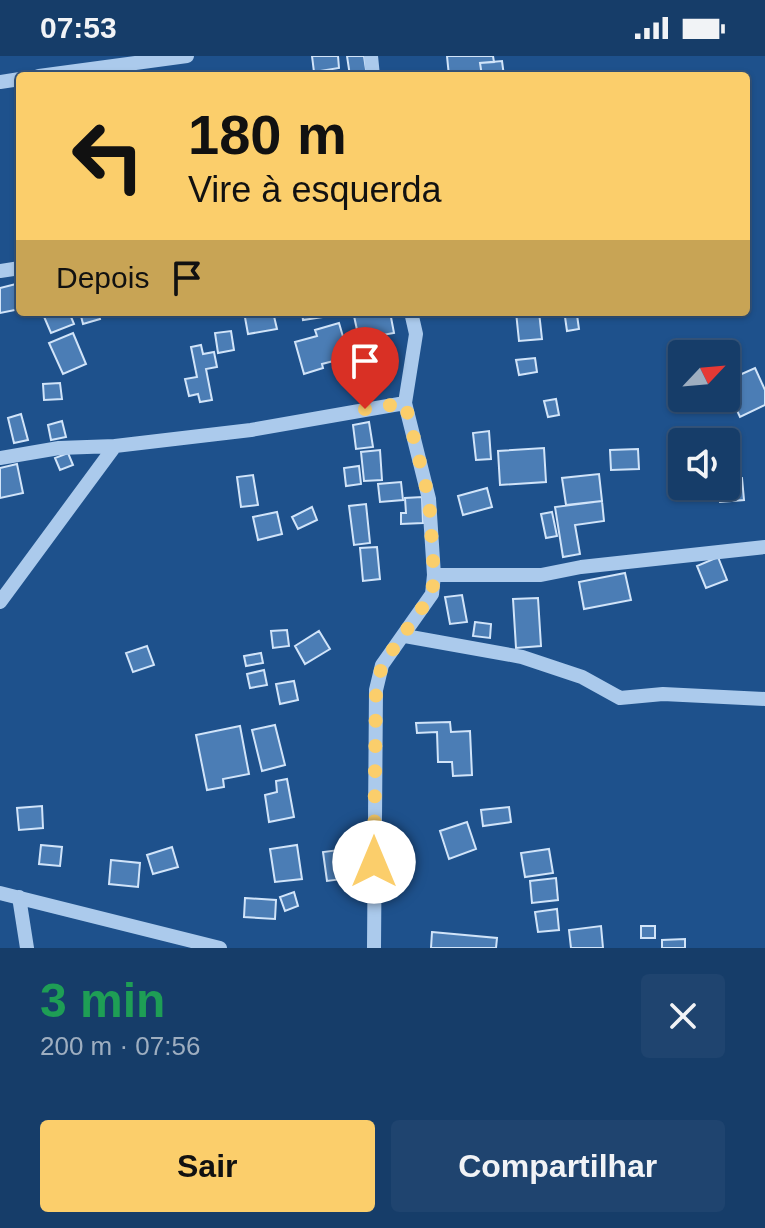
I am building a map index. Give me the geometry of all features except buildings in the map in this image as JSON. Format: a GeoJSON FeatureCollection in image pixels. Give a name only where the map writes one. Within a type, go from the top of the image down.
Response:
{"type":"FeatureCollection","features":[{"type":"Feature","properties":{"kind":"street"},"geometry":{"type":"LineString","coordinates":[[69,72],[187,56]]}},
{"type":"Feature","properties":{"kind":"street"},"geometry":{"type":"LineString","coordinates":[[374,948],[376,690],[382,665],[432,594],[434,575],[429,499],[405,403],[416,334],[412,316]]}},
{"type":"Feature","properties":{"kind":"street"},"geometry":{"type":"LineString","coordinates":[[0,458],[59,448],[115,446],[251,430],[405,403]]}},
{"type":"Feature","properties":{"kind":"street"},"geometry":{"type":"LineString","coordinates":[[0,602],[115,446]]}},
{"type":"Feature","properties":{"kind":"street"},"geometry":{"type":"LineString","coordinates":[[434,575],[541,575],[581,567],[765,547]]}},
{"type":"Feature","properties":{"kind":"street"},"geometry":{"type":"LineString","coordinates":[[405,636],[522,657],[582,677],[620,698],[663,694],[765,699]]}},
{"type":"Feature","properties":{"kind":"street"},"geometry":{"type":"LineString","coordinates":[[0,893],[220,948]]}},
{"type":"Feature","properties":{"kind":"street"},"geometry":{"type":"LineString","coordinates":[[19,897],[27,948]]}},
{"type":"Feature","properties":{"kind":"route"},"geometry":{"type":"LineString","coordinates":[[365,409],[405,403],[429,499],[434,575],[432,594],[382,665],[376,690],[374,862]]}}]}
